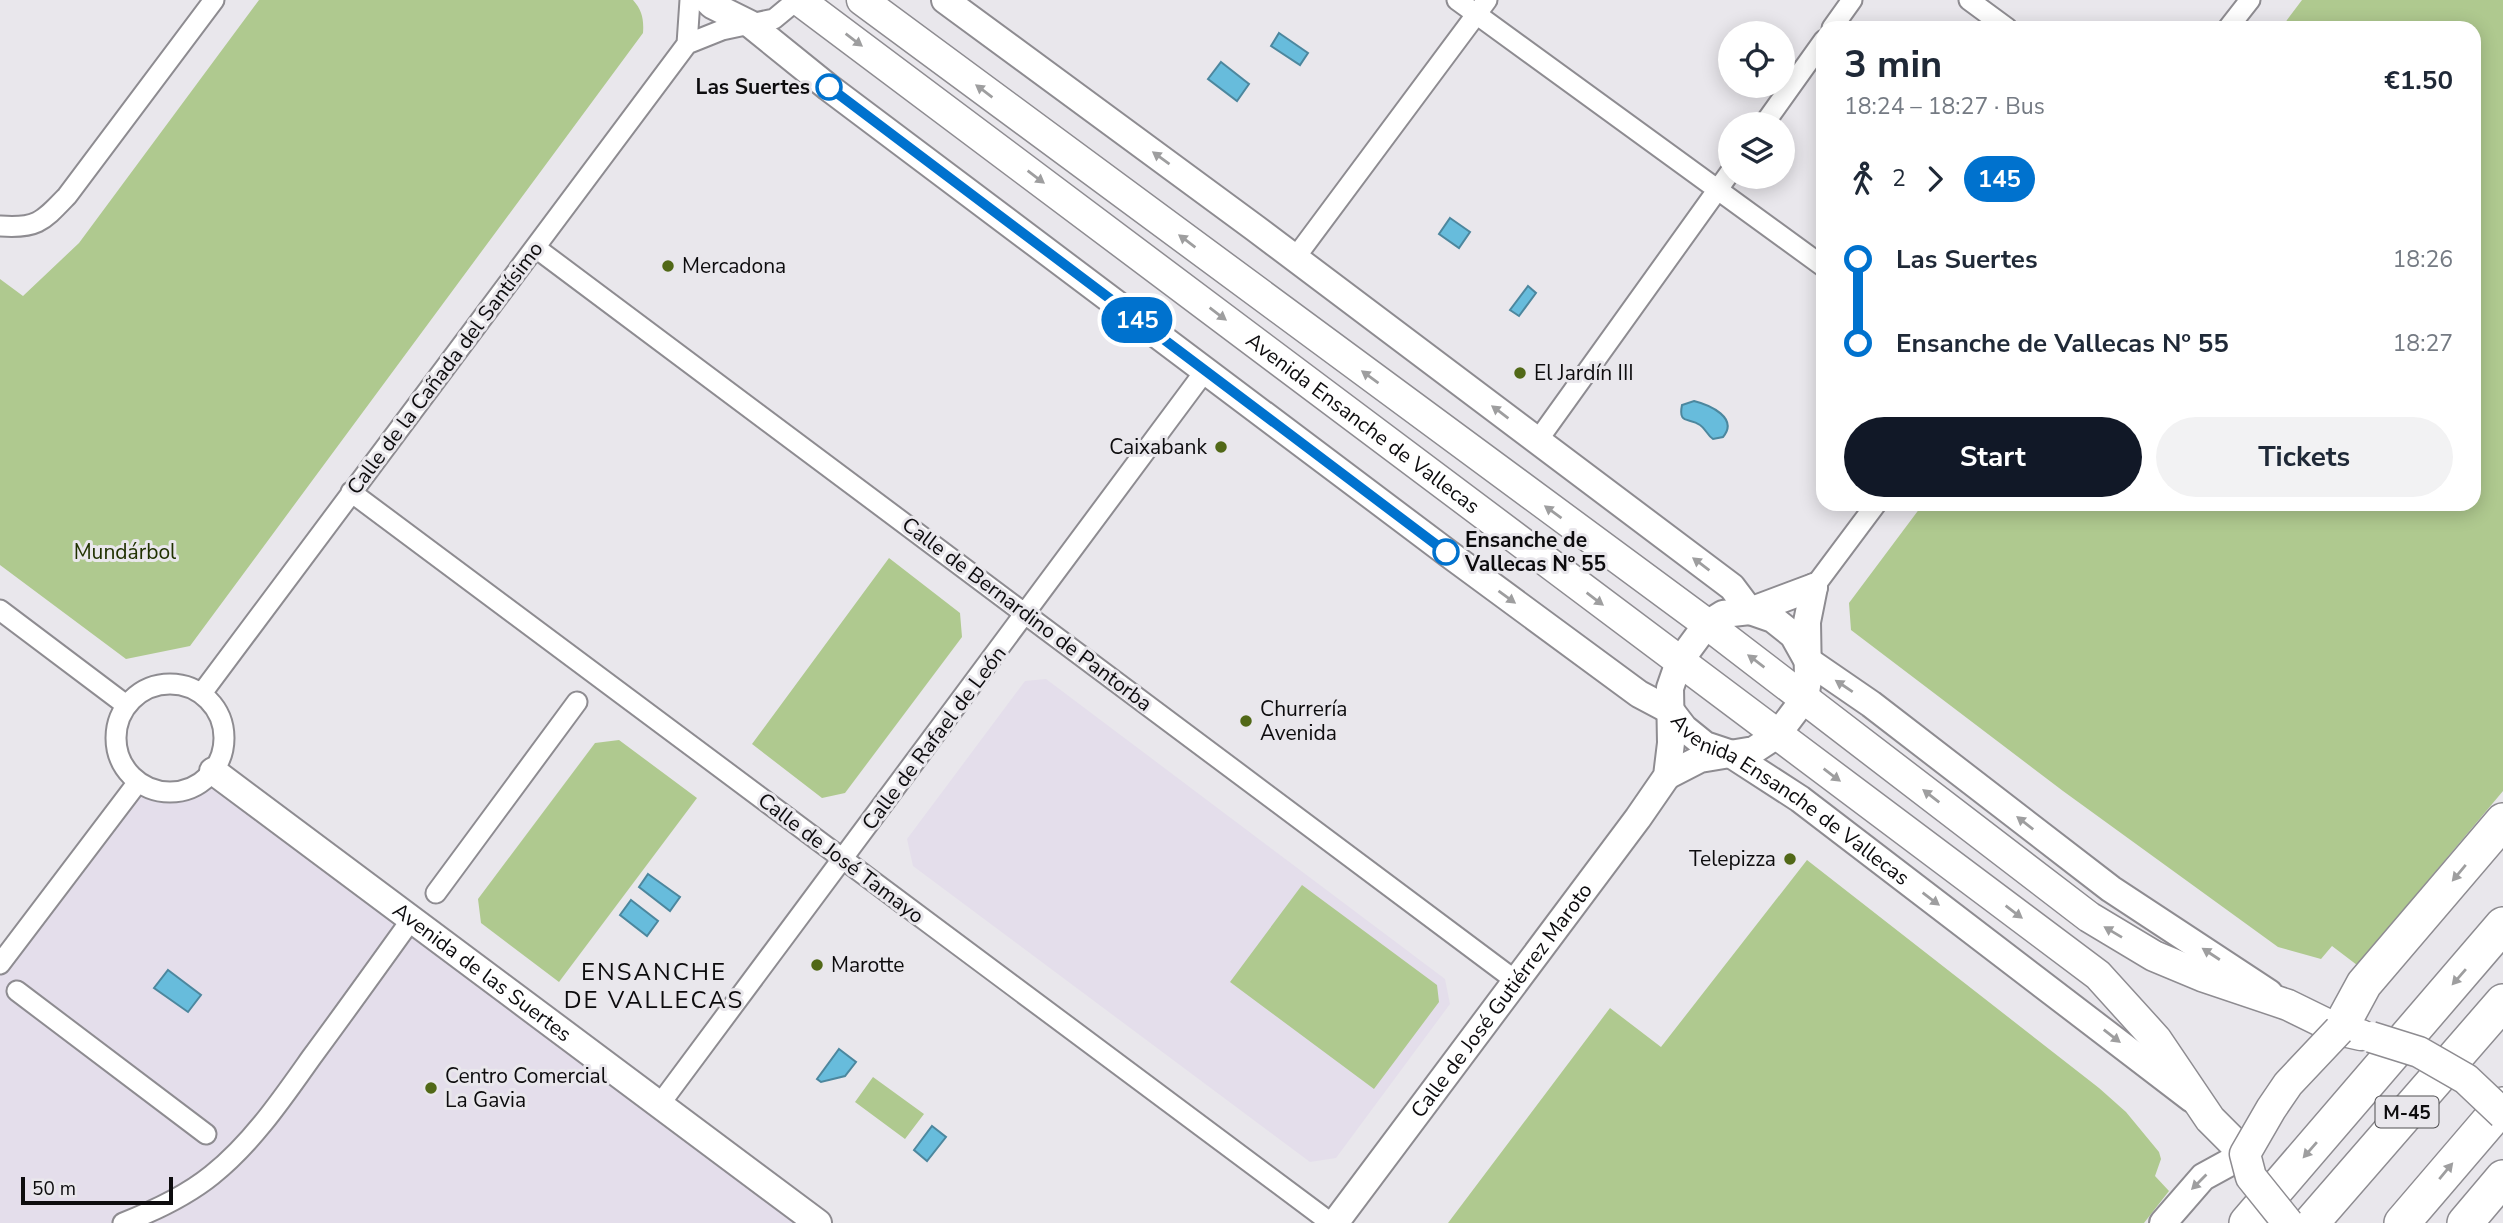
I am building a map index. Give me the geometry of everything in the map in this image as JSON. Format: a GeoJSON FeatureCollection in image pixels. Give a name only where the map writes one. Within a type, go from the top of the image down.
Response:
{"type":"FeatureCollection","features":[{"type":"Feature","properties":{"kind":"highway"},"geometry":{"type":"LineString","coordinates":[[2355,1034],[2364,984],[2503,821]]}},
{"type":"Feature","properties":{"kind":"highway"},"geometry":{"type":"LineString","coordinates":[[2247,1223],[2503,925]]}},
{"type":"Feature","properties":{"kind":"highway","name":"M-45"},"geometry":{"type":"LineString","coordinates":[[2311,1223],[2503,1002]]}},
{"type":"Feature","properties":{"kind":"highway"},"geometry":{"type":"LineString","coordinates":[[2402,1223],[2503,1105]]}},
{"type":"Feature","properties":{"kind":"highway"},"geometry":{"type":"LineString","coordinates":[[2465,1223],[2503,1178]]}},
{"type":"Feature","properties":{"kind":"main road","name":"Avenida Ensanche de Vallecas"},"geometry":{"type":"LineString","coordinates":[[798,0],[2098,975],[2155,1039],[2198,1103],[2245,1154],[2251,1177],[2288,1223]]}},
{"type":"Feature","properties":{"kind":"main road","name":"Avenida Ensanche de Vallecas"},"geometry":{"type":"LineString","coordinates":[[862,0],[1707,624],[2089,917],[2154,956],[2202,976],[2288,1005],[2355,1034],[2418,1052],[2466,1079],[2503,1114]]}},
{"type":"Feature","properties":{"kind":"main road"},"geometry":{"type":"LineString","coordinates":[[2245,1154],[2288,1084],[2355,1034]]}},
{"type":"Feature","properties":{"kind":"street"},"geometry":{"type":"LineString","coordinates":[[690,0],[687,44],[722,30],[774,19],[798,0]]}},
{"type":"Feature","properties":{"kind":"street","name":"Avenida Ensanche de Vallecas"},"geometry":{"type":"LineString","coordinates":[[708,0],[712,5],[750,24],[828,87],[1205,371],[1603,668],[1639,694],[1671,712],[1684,729],[1705,745],[1729,753],[1800,799],[2198,1103]]}},
{"type":"Feature","properties":{"kind":"street","name":"Avenida Ensanche de Vallecas"},"geometry":{"type":"LineString","coordinates":[[945,0],[1295,258],[1732,587],[1750,611],[1773,619],[1793,635],[1807,660],[1871,704],[2111,889],[2288,1005]]}},
{"type":"Feature","properties":{"kind":"street"},"geometry":{"type":"LineString","coordinates":[[1457,0],[1482,7],[1718,188],[1538,440]]}},
{"type":"Feature","properties":{"kind":"street"},"geometry":{"type":"LineString","coordinates":[[1837,21],[1852,0]]}},
{"type":"Feature","properties":{"kind":"street"},"geometry":{"type":"LineString","coordinates":[[1969,0],[1998,21]]}},
{"type":"Feature","properties":{"kind":"street"},"geometry":{"type":"LineString","coordinates":[[2234,21],[2250,0]]}},
{"type":"Feature","properties":{"kind":"street"},"geometry":{"type":"LineString","coordinates":[[0,226],[23,228],[45,219],[67,196],[210,1]]}},
{"type":"Feature","properties":{"kind":"street"},"geometry":{"type":"LineString","coordinates":[[1295,258],[1482,7]]}},
{"type":"Feature","properties":{"kind":"street","name":"Calle de la Cañada del Santísimo"},"geometry":{"type":"LineString","coordinates":[[202,693],[687,44]]}},
{"type":"Feature","properties":{"kind":"street"},"geometry":{"type":"LineString","coordinates":[[1773,112],[1816,51]]}},
{"type":"Feature","properties":{"kind":"street"},"geometry":{"type":"LineString","coordinates":[[1719,189],[1816,261]]}},
{"type":"Feature","properties":{"kind":"street","name":"Calle de Bernardino de Pantorba"},"geometry":{"type":"LineString","coordinates":[[536,248],[1516,981]]}},
{"type":"Feature","properties":{"kind":"street","name":"Calle de Rafael de León"},"geometry":{"type":"LineString","coordinates":[[660,1104],[1027,614],[1205,371]]}},
{"type":"Feature","properties":{"kind":"street","name":"Calle de José Tamayo"},"geometry":{"type":"LineString","coordinates":[[351,492],[1333,1223]]}},
{"type":"Feature","properties":{"kind":"street"},"geometry":{"type":"LineString","coordinates":[[1805,698],[1808,680],[1807,622],[1814,587],[1871,511]]}},
{"type":"Feature","properties":{"kind":"street"},"geometry":{"type":"LineString","coordinates":[[1707,624],[1723,614],[1750,611],[1814,587]]}},
{"type":"Feature","properties":{"kind":"street"},"geometry":{"type":"LineString","coordinates":[[0,610],[126,705]]}},
{"type":"Feature","properties":{"kind":"street","name":"Calle de José Gutiérrez Maroto"},"geometry":{"type":"LineString","coordinates":[[1333,1223],[1639,818],[1667,776],[1671,743],[1670,688],[1679,662],[1707,624]]}},
{"type":"Feature","properties":{"kind":"street"},"geometry":{"type":"LineString","coordinates":[[160,684],[183,684],[202,693],[215,706],[224,728],[223,752],[214,771],[199,784],[174,792],[155,790],[138,782],[123,766],[116,745],[117,722],[126,705],[141,691],[160,684]]}},
{"type":"Feature","properties":{"kind":"street","name":"Calle de José Gutiérrez Maroto"},"geometry":{"type":"LineString","coordinates":[[1667,776],[1700,759],[1754,750],[1777,734],[1805,698]]}},
{"type":"Feature","properties":{"kind":"street"},"geometry":{"type":"LineString","coordinates":[[436,893],[577,702]]}},
{"type":"Feature","properties":{"kind":"street","name":"Avenida de las Suertes"},"geometry":{"type":"LineString","coordinates":[[214,771],[818,1223]]}},
{"type":"Feature","properties":{"kind":"street"},"geometry":{"type":"LineString","coordinates":[[0,964],[138,782]]}},
{"type":"Feature","properties":{"kind":"street"},"geometry":{"type":"LineString","coordinates":[[123,1223],[149,1213],[188,1191],[211,1176],[238,1152],[275,1108],[411,920]]}},
{"type":"Feature","properties":{"kind":"street"},"geometry":{"type":"LineString","coordinates":[[16,990],[206,1134]]}},
{"type":"Feature","properties":{"kind":"street"},"geometry":{"type":"LineString","coordinates":[[2163,1223],[2203,1177],[2245,1154]]}},
{"type":"Feature","properties":{"kind":"shaded area"},"geometry":{"type":"Polygon","coordinates":[[[1046,679],[1445,979],[1450,1004],[1336,1158],[1310,1162],[913,866],[907,839],[1025,681],[1046,679]]]}},
{"type":"Feature","properties":{"kind":"shaded area"},"geometry":{"type":"Polygon","coordinates":[[[213,771],[818,1223],[0,1223],[0,964],[138,782],[155,790],[174,792],[199,784],[213,771]]]}},
{"type":"Feature","properties":{"kind":"green space","name":"Mundárbol"},"geometry":{"type":"Polygon","coordinates":[[[259,0],[633,0],[642,15],[643,33],[190,646],[126,659],[0,565],[0,279],[23,296],[79,243],[259,0]]]}},
{"type":"Feature","properties":{"kind":"green space"},"geometry":{"type":"Polygon","coordinates":[[[2302,0],[2503,0],[2503,791],[2357,965],[2332,946],[2321,959],[2278,947],[2063,791],[1851,630],[1849,603],[1918,511],[2481,511],[2481,21],[2286,21],[2302,0]]]}},
{"type":"Feature","properties":{"kind":"green space"},"geometry":{"type":"Polygon","coordinates":[[[889,558],[960,613],[962,637],[845,793],[822,798],[752,744],[889,558]]]}},
{"type":"Feature","properties":{"kind":"green space"},"geometry":{"type":"Polygon","coordinates":[[[619,740],[697,798],[559,982],[481,923],[478,899],[595,743],[619,740]]]}},
{"type":"Feature","properties":{"kind":"green space"},"geometry":{"type":"Polygon","coordinates":[[[1807,860],[2126,1112],[2159,1152],[2161,1159],[2155,1176],[2169,1191],[2144,1223],[1448,1223],[1610,1008],[1661,1047],[1807,860]]]}},
{"type":"Feature","properties":{"kind":"green space"},"geometry":{"type":"Polygon","coordinates":[[[1302,885],[1437,985],[1439,1002],[1374,1089],[1230,982],[1302,885]]]}},
{"type":"Feature","properties":{"kind":"green space"},"geometry":{"type":"Polygon","coordinates":[[[873,1077],[924,1114],[905,1139],[855,1102],[873,1077]]]}},
{"type":"Feature","properties":{"kind":"water"},"geometry":{"type":"Polygon","coordinates":[[[1279,33],[1308,53],[1300,65],[1271,46],[1279,33]]]}},
{"type":"Feature","properties":{"kind":"water"},"geometry":{"type":"Polygon","coordinates":[[[1221,62],[1249,84],[1237,101],[1208,79],[1221,62]]]}},
{"type":"Feature","properties":{"kind":"water"},"geometry":{"type":"Polygon","coordinates":[[[1450,218],[1470,232],[1459,248],[1439,234],[1450,218]]]}},
{"type":"Feature","properties":{"kind":"water"},"geometry":{"type":"Polygon","coordinates":[[[1528,286],[1536,293],[1519,316],[1510,310],[1528,286]]]}},
{"type":"Feature","properties":{"kind":"water"},"geometry":{"type":"Polygon","coordinates":[[[1694,401],[1714,409],[1725,418],[1727,430],[1723,437],[1713,439],[1700,425],[1683,418],[1682,405],[1694,401]]]}},
{"type":"Feature","properties":{"kind":"water"},"geometry":{"type":"Polygon","coordinates":[[[648,874],[680,897],[670,911],[639,887],[648,874]]]}},
{"type":"Feature","properties":{"kind":"water"},"geometry":{"type":"Polygon","coordinates":[[[631,900],[658,921],[647,936],[620,915],[631,900]]]}},
{"type":"Feature","properties":{"kind":"water"},"geometry":{"type":"Polygon","coordinates":[[[168,970],[201,995],[188,1012],[154,988],[168,970]]]}},
{"type":"Feature","properties":{"kind":"water"},"geometry":{"type":"Polygon","coordinates":[[[839,1049],[856,1062],[845,1076],[821,1082],[817,1079],[839,1049]]]}},
{"type":"Feature","properties":{"kind":"water"},"geometry":{"type":"Polygon","coordinates":[[[932,1126],[946,1137],[927,1161],[914,1150],[932,1126]]]}},
{"type":"Feature","properties":{"kind":"bus line","name":"145"},"geometry":{"type":"LineString","coordinates":[[829,87],[1446,552]]}},
{"type":"Feature","properties":{"kind":"place","name":"Las Suertes"},"geometry":{"type":"Point","coordinates":[829,87]}},
{"type":"Feature","properties":{"kind":"place","name":"Mercadona"},"geometry":{"type":"Point","coordinates":[668,266]}},
{"type":"Feature","properties":{"kind":"place","name":"El Jardín III"},"geometry":{"type":"Point","coordinates":[1520,373]}},
{"type":"Feature","properties":{"kind":"place","name":"Caixabank"},"geometry":{"type":"Point","coordinates":[1221,447]}},
{"type":"Feature","properties":{"kind":"place","name":"Ensanche de Vallecas Nº 55"},"geometry":{"type":"Point","coordinates":[1446,552]}},
{"type":"Feature","properties":{"kind":"place","name":"Churrería Avenida"},"geometry":{"type":"Point","coordinates":[1246,721]}},
{"type":"Feature","properties":{"kind":"place","name":"Telepizza"},"geometry":{"type":"Point","coordinates":[1790,859]}},
{"type":"Feature","properties":{"kind":"place","name":"Marotte"},"geometry":{"type":"Point","coordinates":[817,965]}},
{"type":"Feature","properties":{"kind":"place","name":"Centro Comercial La Gavia"},"geometry":{"type":"Point","coordinates":[431,1088]}},
{"type":"Feature","properties":{"kind":"district","name":"ENSANCHE DE VALLECAS"},"geometry":{"type":"Point","coordinates":[654,986]}}]}
